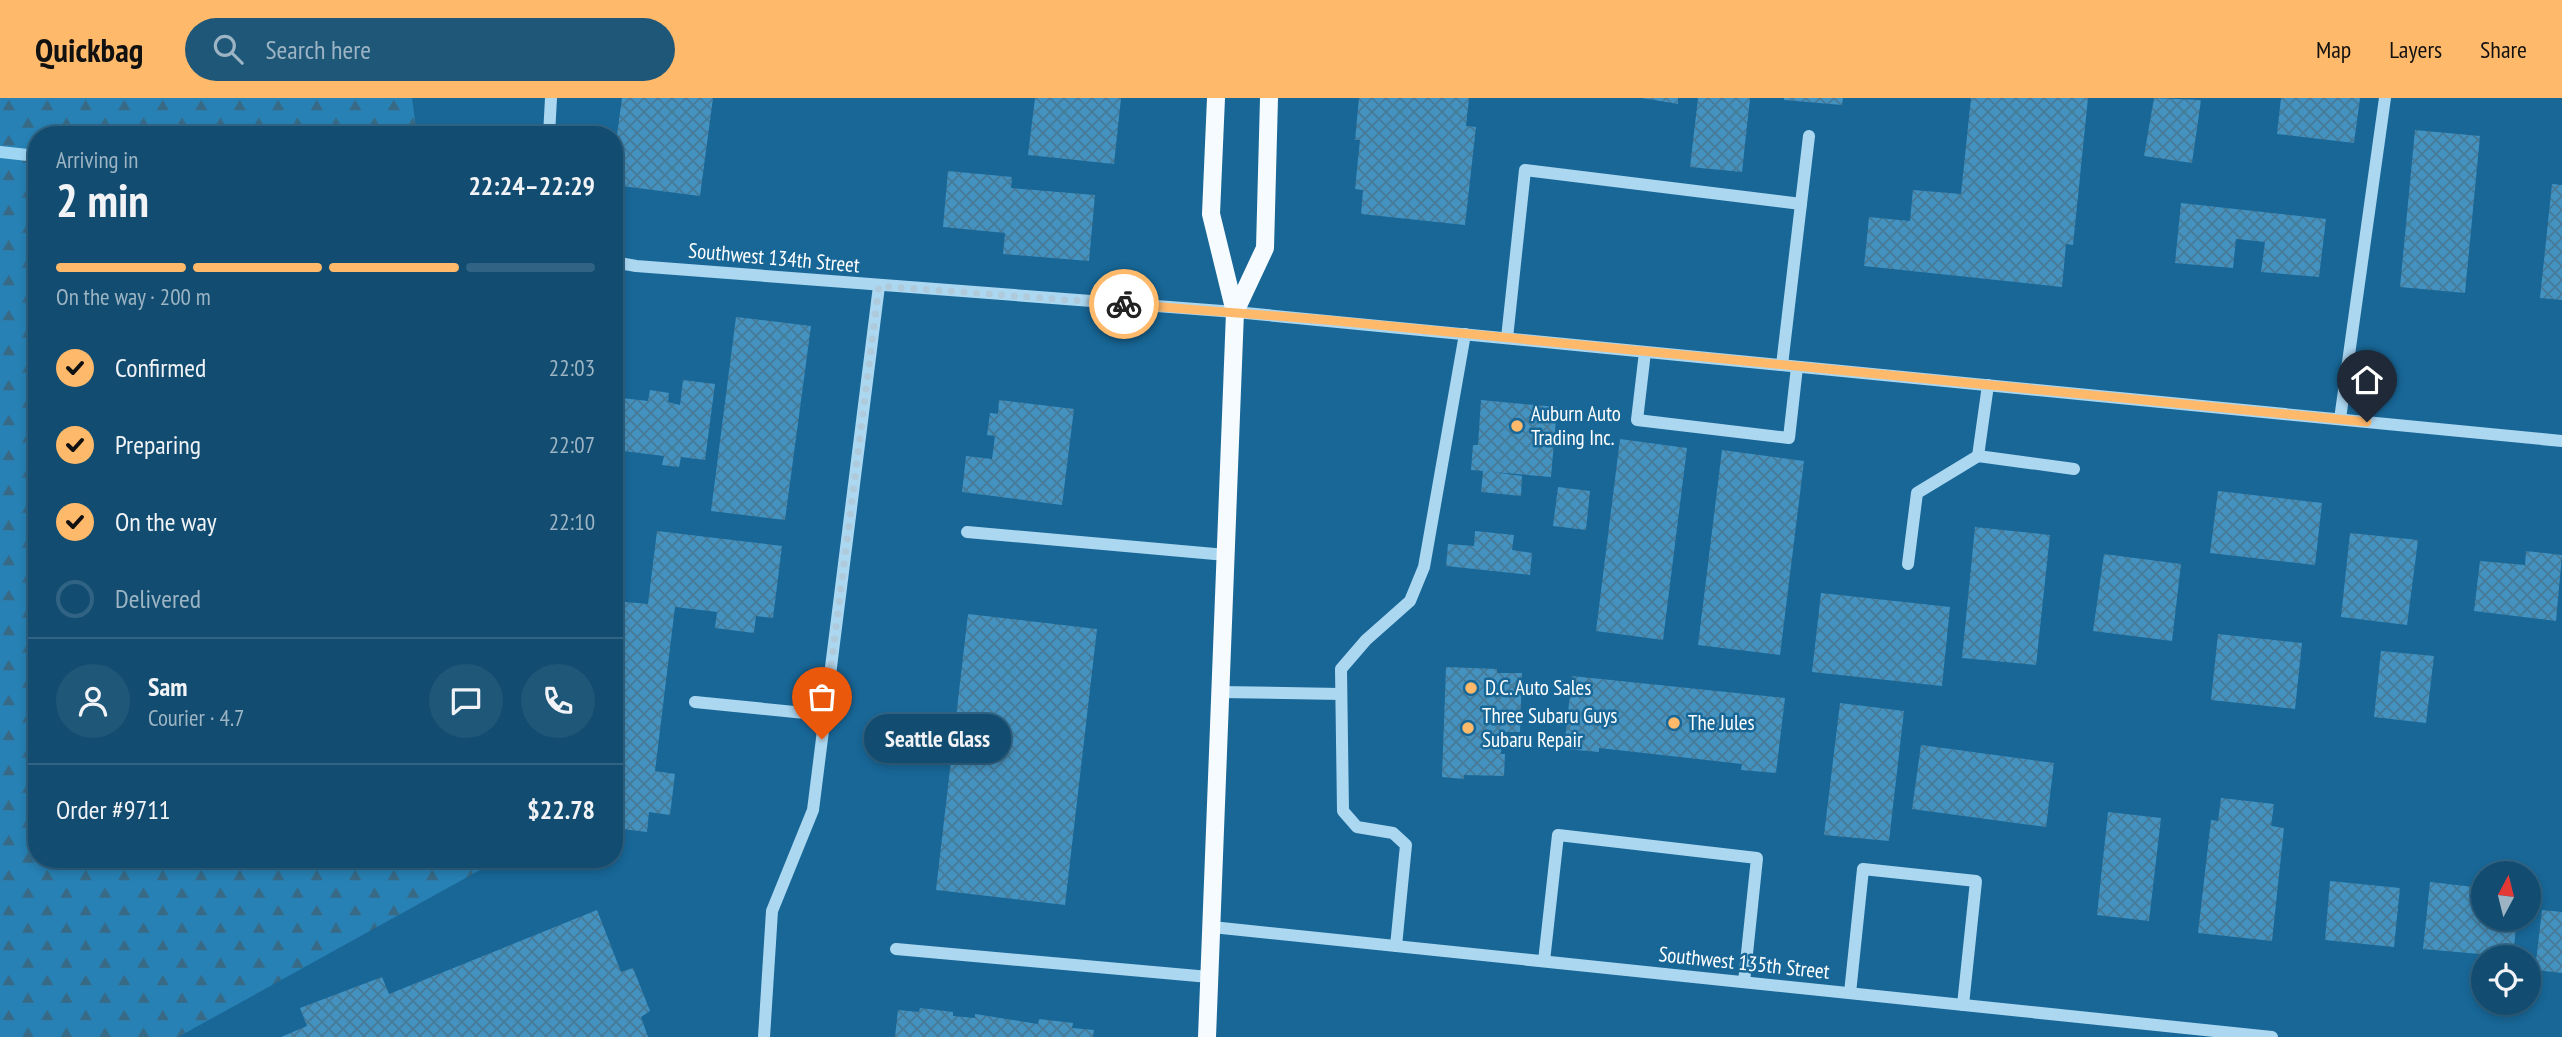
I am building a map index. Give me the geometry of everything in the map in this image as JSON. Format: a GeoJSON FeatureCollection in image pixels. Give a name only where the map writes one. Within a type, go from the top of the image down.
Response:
{"type":"FeatureCollection","features":[{"type":"Feature","properties":{"kind":"main road"},"geometry":{"type":"LineString","coordinates":[[1207,1037],[1235,312],[1211,214],[1216,98]]}},
{"type":"Feature","properties":{"kind":"main road"},"geometry":{"type":"LineString","coordinates":[[1235,312],[1265,248],[1269,98]]}},
{"type":"Feature","properties":{"kind":"street"},"geometry":{"type":"LineString","coordinates":[[549,126],[551,98]]}},
{"type":"Feature","properties":{"kind":"street"},"geometry":{"type":"LineString","coordinates":[[2340,419],[2385,98]]}},
{"type":"Feature","properties":{"kind":"street"},"geometry":{"type":"LineString","coordinates":[[1782,365],[1809,136]]}},
{"type":"Feature","properties":{"kind":"street"},"geometry":{"type":"LineString","coordinates":[[1507,338],[1525,170],[1801,204]]}},
{"type":"Feature","properties":{"kind":"street","name":"Southwest 134th Street"},"geometry":{"type":"LineString","coordinates":[[623,264],[1235,312],[2562,441]]}},
{"type":"Feature","properties":{"kind":"street"},"geometry":{"type":"LineString","coordinates":[[764,1037],[772,911],[813,810],[879,286]]}},
{"type":"Feature","properties":{"kind":"street"},"geometry":{"type":"LineString","coordinates":[[1396,946],[1406,845],[1393,834],[1357,827],[1343,811],[1341,669],[1366,639],[1410,601],[1424,567],[1465,334]]}},
{"type":"Feature","properties":{"kind":"street"},"geometry":{"type":"LineString","coordinates":[[1645,352],[1637,420],[1789,438],[1797,367]]}},
{"type":"Feature","properties":{"kind":"street"},"geometry":{"type":"LineString","coordinates":[[1978,456],[1988,385]]}},
{"type":"Feature","properties":{"kind":"street"},"geometry":{"type":"LineString","coordinates":[[1908,564],[1917,493],[1978,456],[2074,469]]}},
{"type":"Feature","properties":{"kind":"street"},"geometry":{"type":"LineString","coordinates":[[967,532],[1226,555]]}},
{"type":"Feature","properties":{"kind":"street"},"geometry":{"type":"LineString","coordinates":[[1220,692],[1341,694]]}},
{"type":"Feature","properties":{"kind":"street"},"geometry":{"type":"LineString","coordinates":[[695,702],[825,715]]}},
{"type":"Feature","properties":{"kind":"street"},"geometry":{"type":"LineString","coordinates":[[1544,961],[1558,835],[1757,858],[1744,982]]}},
{"type":"Feature","properties":{"kind":"street"},"geometry":{"type":"LineString","coordinates":[[1850,993],[1863,869],[1963,879],[1976,881],[1963,1005]]}},
{"type":"Feature","properties":{"kind":"street","name":"Southwest 135th Street"},"geometry":{"type":"LineString","coordinates":[[1212,927],[2272,1037]]}},
{"type":"Feature","properties":{"kind":"street"},"geometry":{"type":"LineString","coordinates":[[896,949],[1209,977]]}},
{"type":"Feature","properties":{"kind":"green space"},"geometry":{"type":"Polygon","coordinates":[[[0,98],[412,98],[416,126],[28,126],[28,868],[484,868],[178,1037],[0,1037],[0,98]]]}},
{"type":"Feature","properties":{"kind":"building"},"geometry":{"type":"Polygon","coordinates":[[[622,98],[713,98],[700,196],[623,186],[623,126],[618,126],[622,98]]]}},
{"type":"Feature","properties":{"kind":"building"},"geometry":{"type":"Polygon","coordinates":[[[1035,98],[1121,98],[1114,164],[1028,155],[1035,98]]]}},
{"type":"Feature","properties":{"kind":"building"},"geometry":{"type":"Polygon","coordinates":[[[1359,98],[1469,98],[1466,126],[1476,127],[1465,225],[1361,214],[1363,190],[1355,189],[1360,140],[1355,140],[1359,98]]]}},
{"type":"Feature","properties":{"kind":"building"},"geometry":{"type":"Polygon","coordinates":[[[1642,98],[1678,98],[1678,104],[1642,98]]]}},
{"type":"Feature","properties":{"kind":"building"},"geometry":{"type":"Polygon","coordinates":[[[1698,98],[1750,98],[1742,172],[1690,167],[1698,98]]]}},
{"type":"Feature","properties":{"kind":"building"},"geometry":{"type":"Polygon","coordinates":[[[1784,98],[1843,98],[1842,105],[1784,98]]]}},
{"type":"Feature","properties":{"kind":"building"},"geometry":{"type":"Polygon","coordinates":[[[1971,98],[2088,98],[2073,245],[2066,244],[2062,287],[1864,266],[1869,217],[1910,221],[1913,190],[1961,194],[1971,98]]]}},
{"type":"Feature","properties":{"kind":"building"},"geometry":{"type":"Polygon","coordinates":[[[2154,98],[2201,100],[2192,163],[2144,156],[2154,98]]]}},
{"type":"Feature","properties":{"kind":"building"},"geometry":{"type":"Polygon","coordinates":[[[2281,98],[2360,98],[2354,143],[2277,134],[2281,98]]]}},
{"type":"Feature","properties":{"kind":"building"},"geometry":{"type":"Polygon","coordinates":[[[2415,130],[2480,136],[2465,293],[2400,287],[2415,130]]]}},
{"type":"Feature","properties":{"kind":"building"},"geometry":{"type":"Polygon","coordinates":[[[948,171],[1012,177],[1011,188],[1095,195],[1089,261],[1003,254],[1005,233],[943,227],[948,171]]]}},
{"type":"Feature","properties":{"kind":"building"},"geometry":{"type":"Polygon","coordinates":[[[2552,184],[2562,185],[2562,300],[2540,298],[2552,184]]]}},
{"type":"Feature","properties":{"kind":"building"},"geometry":{"type":"Polygon","coordinates":[[[2181,203],[2326,219],[2319,277],[2261,272],[2265,242],[2236,239],[2233,268],[2175,263],[2181,203]]]}},
{"type":"Feature","properties":{"kind":"building"},"geometry":{"type":"Polygon","coordinates":[[[736,317],[811,326],[785,520],[711,511],[736,317]]]}},
{"type":"Feature","properties":{"kind":"building"},"geometry":{"type":"Polygon","coordinates":[[[683,380],[715,384],[705,460],[681,457],[679,467],[662,465],[664,456],[623,451],[623,398],[648,401],[650,390],[669,393],[668,402],[680,405],[683,380]]]}},
{"type":"Feature","properties":{"kind":"building"},"geometry":{"type":"Polygon","coordinates":[[[999,400],[1074,409],[1062,505],[962,492],[966,456],[992,459],[995,436],[987,435],[990,413],[998,414],[999,400]]]}},
{"type":"Feature","properties":{"kind":"building","name":"Auburn Auto Trading Inc."},"geometry":{"type":"Polygon","coordinates":[[[1481,400],[1557,407],[1551,477],[1493,472],[1522,476],[1521,496],[1481,492],[1483,471],[1471,470],[1473,445],[1478,445],[1481,400]]]}},
{"type":"Feature","properties":{"kind":"building"},"geometry":{"type":"Polygon","coordinates":[[[1620,439],[1687,448],[1663,640],[1596,631],[1620,439]]]}},
{"type":"Feature","properties":{"kind":"building"},"geometry":{"type":"Polygon","coordinates":[[[1722,450],[1804,461],[1780,655],[1698,645],[1722,450]]]}},
{"type":"Feature","properties":{"kind":"building"},"geometry":{"type":"Polygon","coordinates":[[[1558,487],[1590,491],[1586,530],[1553,526],[1558,487]]]}},
{"type":"Feature","properties":{"kind":"building"},"geometry":{"type":"Polygon","coordinates":[[[2218,491],[2322,503],[2315,565],[2210,553],[2218,491]]]}},
{"type":"Feature","properties":{"kind":"building"},"geometry":{"type":"Polygon","coordinates":[[[1975,527],[2050,535],[2036,665],[1962,658],[1975,527]]]}},
{"type":"Feature","properties":{"kind":"building"},"geometry":{"type":"Polygon","coordinates":[[[657,531],[782,546],[773,618],[756,616],[754,633],[715,628],[717,612],[675,607],[655,771],[675,774],[670,815],[649,812],[647,832],[623,829],[623,602],[648,604],[657,531]]]}},
{"type":"Feature","properties":{"kind":"building"},"geometry":{"type":"Polygon","coordinates":[[[1475,531],[1514,535],[1512,550],[1532,553],[1530,575],[1446,566],[1448,544],[1474,546],[1475,531]]]}},
{"type":"Feature","properties":{"kind":"building"},"geometry":{"type":"Polygon","coordinates":[[[2350,533],[2418,540],[2407,625],[2341,617],[2350,533]]]}},
{"type":"Feature","properties":{"kind":"building"},"geometry":{"type":"Polygon","coordinates":[[[2526,551],[2562,555],[2556,621],[2474,611],[2480,561],[2525,565],[2526,551]]]}},
{"type":"Feature","properties":{"kind":"building"},"geometry":{"type":"Polygon","coordinates":[[[2104,554],[2181,564],[2172,641],[2093,631],[2104,554]]]}},
{"type":"Feature","properties":{"kind":"building"},"geometry":{"type":"Polygon","coordinates":[[[1821,593],[1950,607],[1942,686],[1812,672],[1821,593]]]}},
{"type":"Feature","properties":{"kind":"building"},"geometry":{"type":"Polygon","coordinates":[[[968,614],[1097,629],[1065,905],[936,890],[968,614]]]}},
{"type":"Feature","properties":{"kind":"building"},"geometry":{"type":"Polygon","coordinates":[[[2218,634],[2302,643],[2295,709],[2211,700],[2218,634]]]}},
{"type":"Feature","properties":{"kind":"building"},"geometry":{"type":"Polygon","coordinates":[[[2381,651],[2434,656],[2426,723],[2374,717],[2381,651]]]}},
{"type":"Feature","properties":{"kind":"building"},"geometry":{"type":"Polygon","coordinates":[[[1446,667],[1522,673],[1520,732],[1502,732],[1504,776],[1464,775],[1464,779],[1442,777],[1446,667]]]}},
{"type":"Feature","properties":{"kind":"building","name":"The Jules"},"geometry":{"type":"Polygon","coordinates":[[[1572,676],[1785,698],[1776,773],[1741,770],[1742,764],[1599,748],[1599,752],[1564,749],[1572,676]]]}},
{"type":"Feature","properties":{"kind":"building"},"geometry":{"type":"Polygon","coordinates":[[[1840,703],[1904,711],[1889,841],[1824,835],[1840,703]]]}},
{"type":"Feature","properties":{"kind":"building"},"geometry":{"type":"Polygon","coordinates":[[[1921,745],[2054,763],[2046,827],[1912,809],[1921,745]]]}},
{"type":"Feature","properties":{"kind":"building"},"geometry":{"type":"Polygon","coordinates":[[[2221,798],[2274,804],[2271,826],[2284,828],[2272,941],[2198,933],[2211,820],[2218,821],[2221,798]]]}},
{"type":"Feature","properties":{"kind":"building"},"geometry":{"type":"Polygon","coordinates":[[[2108,812],[2161,818],[2149,921],[2097,915],[2108,812]]]}},
{"type":"Feature","properties":{"kind":"building"},"geometry":{"type":"Polygon","coordinates":[[[2330,881],[2400,888],[2394,947],[2325,940],[2330,881]]]}},
{"type":"Feature","properties":{"kind":"building"},"geometry":{"type":"Polygon","coordinates":[[[2430,882],[2471,887],[2471,931],[2516,931],[2514,945],[2471,945],[2471,953],[2423,949],[2430,882]]]}},
{"type":"Feature","properties":{"kind":"building"},"geometry":{"type":"Polygon","coordinates":[[[597,910],[621,972],[633,968],[650,1011],[641,1017],[648,1037],[281,1037],[307,1026],[300,1008],[382,977],[389,994],[597,910]]]}},
{"type":"Feature","properties":{"kind":"building"},"geometry":{"type":"Polygon","coordinates":[[[2542,910],[2562,912],[2562,973],[2541,971],[2541,945],[2538,945],[2542,910]]]}},
{"type":"Feature","properties":{"kind":"building"},"geometry":{"type":"Polygon","coordinates":[[[920,1008],[953,1012],[953,1016],[975,1018],[975,1014],[1038,1024],[1039,1019],[1073,1023],[1072,1028],[1094,1030],[1093,1037],[895,1037],[898,1010],[919,1012],[920,1008]]]}},
{"type":"Feature","properties":{"kind":"waterway"},"geometry":{"type":"LineString","coordinates":[[0,152],[28,155]]}},
{"type":"Feature","properties":{"kind":"way so far"},"geometry":{"type":"LineString","coordinates":[[822,739],[879,286],[1124,304]]}},
{"type":"Feature","properties":{"kind":"place","name":"Auburn Auto Trading Inc."},"geometry":{"type":"Point","coordinates":[1517,426]}},
{"type":"Feature","properties":{"kind":"place","name":"D.C. Auto Sales"},"geometry":{"type":"Point","coordinates":[1471,688]}},
{"type":"Feature","properties":{"kind":"place","name":"The Jules"},"geometry":{"type":"Point","coordinates":[1674,723]}},
{"type":"Feature","properties":{"kind":"place","name":"Three Subaru Guys Subaru Repair"},"geometry":{"type":"Point","coordinates":[1468,728]}},
{"type":"Feature","properties":{"kind":"place","name":"Seattle Glass"},"geometry":{"type":"Point","coordinates":[822,739]}},
{"type":"Feature","properties":{"kind":"route"},"geometry":{"type":"LineString","coordinates":[[1124,304],[1326,320],[2367,422]]}}]}
